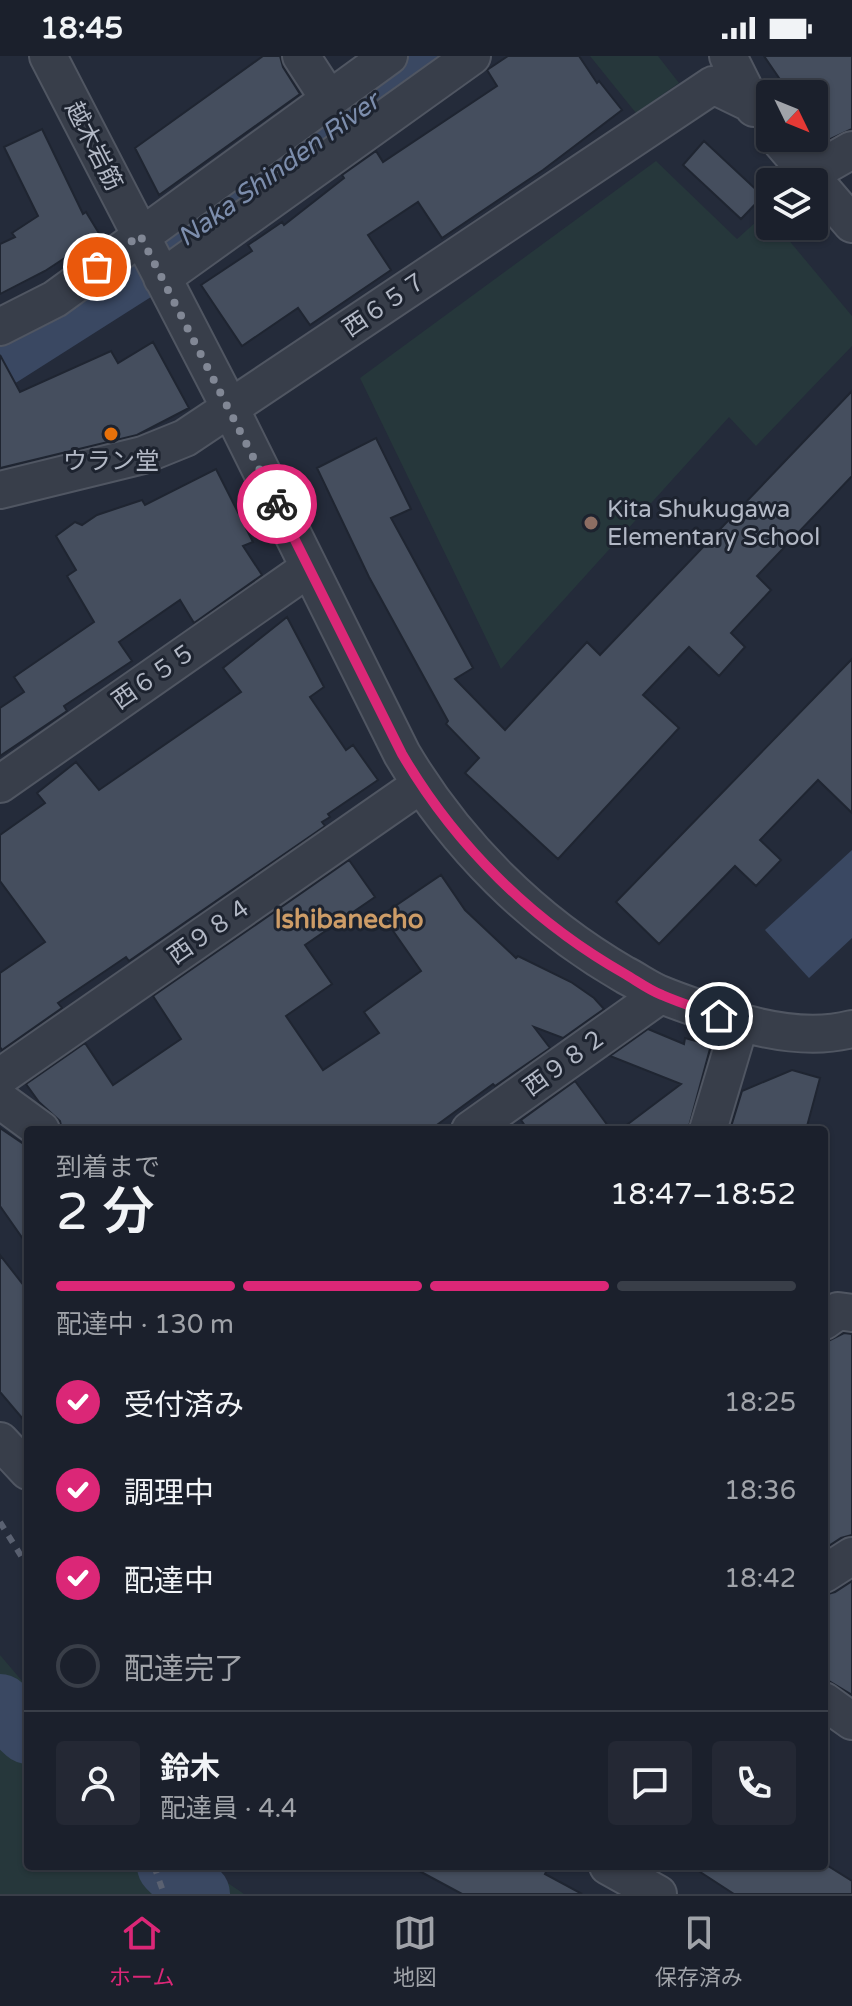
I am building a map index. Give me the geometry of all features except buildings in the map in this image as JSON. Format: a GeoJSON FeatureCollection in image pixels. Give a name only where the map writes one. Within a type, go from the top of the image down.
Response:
{"type":"FeatureCollection","features":[{"type":"Feature","properties":{"kind":"street","name":"越木岩筋"},"geometry":{"type":"LineString","coordinates":[[48,56],[162,278]]}},
{"type":"Feature","properties":{"kind":"street"},"geometry":{"type":"LineString","coordinates":[[301,56],[329,99]]}},
{"type":"Feature","properties":{"kind":"street"},"geometry":{"type":"LineString","coordinates":[[0,327],[55,299],[389,56]]}},
{"type":"Feature","properties":{"kind":"street"},"geometry":{"type":"LineString","coordinates":[[472,56],[162,278],[402,754],[420,785],[511,891],[542,920],[592,956],[660,995],[740,1023],[815,1034],[852,1029]]}},
{"type":"Feature","properties":{"kind":"street"},"geometry":{"type":"LineString","coordinates":[[728,56],[756,109]]}},
{"type":"Feature","properties":{"kind":"street","name":"西６５７"},"geometry":{"type":"LineString","coordinates":[[0,490],[143,455],[185,438],[713,85],[756,113]]}},
{"type":"Feature","properties":{"kind":"street"},"geometry":{"type":"LineString","coordinates":[[820,168],[852,150]]}},
{"type":"Feature","properties":{"kind":"street"},"geometry":{"type":"LineString","coordinates":[[789,152],[802,168]]}},
{"type":"Feature","properties":{"kind":"street"},"geometry":{"type":"LineString","coordinates":[[828,197],[852,224]]}},
{"type":"Feature","properties":{"kind":"street","name":"西６５５"},"geometry":{"type":"LineString","coordinates":[[0,784],[309,568]]}},
{"type":"Feature","properties":{"kind":"street","name":"西９８４"},"geometry":{"type":"LineString","coordinates":[[0,1077],[420,785]]}},
{"type":"Feature","properties":{"kind":"street","name":"西９８２"},"geometry":{"type":"LineString","coordinates":[[476,1126],[660,995]]}},
{"type":"Feature","properties":{"kind":"street"},"geometry":{"type":"LineString","coordinates":[[709,1126],[740,1023]]}},
{"type":"Feature","properties":{"kind":"street"},"geometry":{"type":"LineString","coordinates":[[0,1100],[36,1126]]}},
{"type":"Feature","properties":{"kind":"street"},"geometry":{"type":"LineString","coordinates":[[828,1318],[838,1311],[852,1313]]}},
{"type":"Feature","properties":{"kind":"street"},"geometry":{"type":"LineString","coordinates":[[0,1441],[24,1467]]}},
{"type":"Feature","properties":{"kind":"street"},"geometry":{"type":"LineString","coordinates":[[828,1571],[852,1556]]}},
{"type":"Feature","properties":{"kind":"street"},"geometry":{"type":"LineString","coordinates":[[828,1704],[852,1721]]}},
{"type":"Feature","properties":{"kind":"street"},"geometry":{"type":"LineString","coordinates":[[615,1870],[658,1894]]}},
{"type":"Feature","properties":{"kind":"shaded area"},"geometry":{"type":"Polygon","coordinates":[[[590,56],[658,56],[679,83],[636,113],[590,56]]]}},
{"type":"Feature","properties":{"kind":"shaded area"},"geometry":{"type":"Polygon","coordinates":[[[656,161],[737,239],[756,222],[756,240],[789,240],[852,316],[852,346],[756,446],[729,417],[501,669],[360,378],[656,161]]]}},
{"type":"Feature","properties":{"kind":"shaded area"},"geometry":{"type":"Polygon","coordinates":[[[0,1655],[24,1683],[24,1870],[209,1870],[244,1894],[0,1894],[0,1655]]]}},
{"type":"Feature","properties":{"kind":"water"},"geometry":{"type":"Polygon","coordinates":[[[852,850],[852,938],[809,978],[765,930],[852,850]]]}},
{"type":"Feature","properties":{"kind":"waterway","name":"Naka Shinden River"},"geometry":{"type":"LineString","coordinates":[[0,355],[203,226],[431,56]]}},
{"type":"Feature","properties":{"kind":"waterway"},"geometry":{"type":"LineString","coordinates":[[0,1706],[24,1728]]}},
{"type":"Feature","properties":{"kind":"waterway"},"geometry":{"type":"LineString","coordinates":[[173,1870],[198,1894]]}},
{"type":"Feature","properties":{"kind":"railway"},"geometry":{"type":"LineString","coordinates":[[0,1522],[24,1561]]}},
{"type":"Feature","properties":{"kind":"railway"},"geometry":{"type":"LineString","coordinates":[[155,1870],[164,1894]]}},
{"type":"Feature","properties":{"kind":"way so far"},"geometry":{"type":"LineString","coordinates":[[97,267],[140,235],[277,504]]}},
{"type":"Feature","properties":{"kind":"place","name":"ウラン堂"},"geometry":{"type":"Point","coordinates":[111,434]}},
{"type":"Feature","properties":{"kind":"place","name":"Kita Shukugawa Elementary School"},"geometry":{"type":"Point","coordinates":[591,523]}},
{"type":"Feature","properties":{"kind":"district","name":"Ishibanecho"},"geometry":{"type":"Point","coordinates":[349,919]}},
{"type":"Feature","properties":{"kind":"route"},"geometry":{"type":"LineString","coordinates":[[277,504],[402,754],[420,785],[466,842],[542,920],[592,956],[660,995],[719,1016]]}}]}
